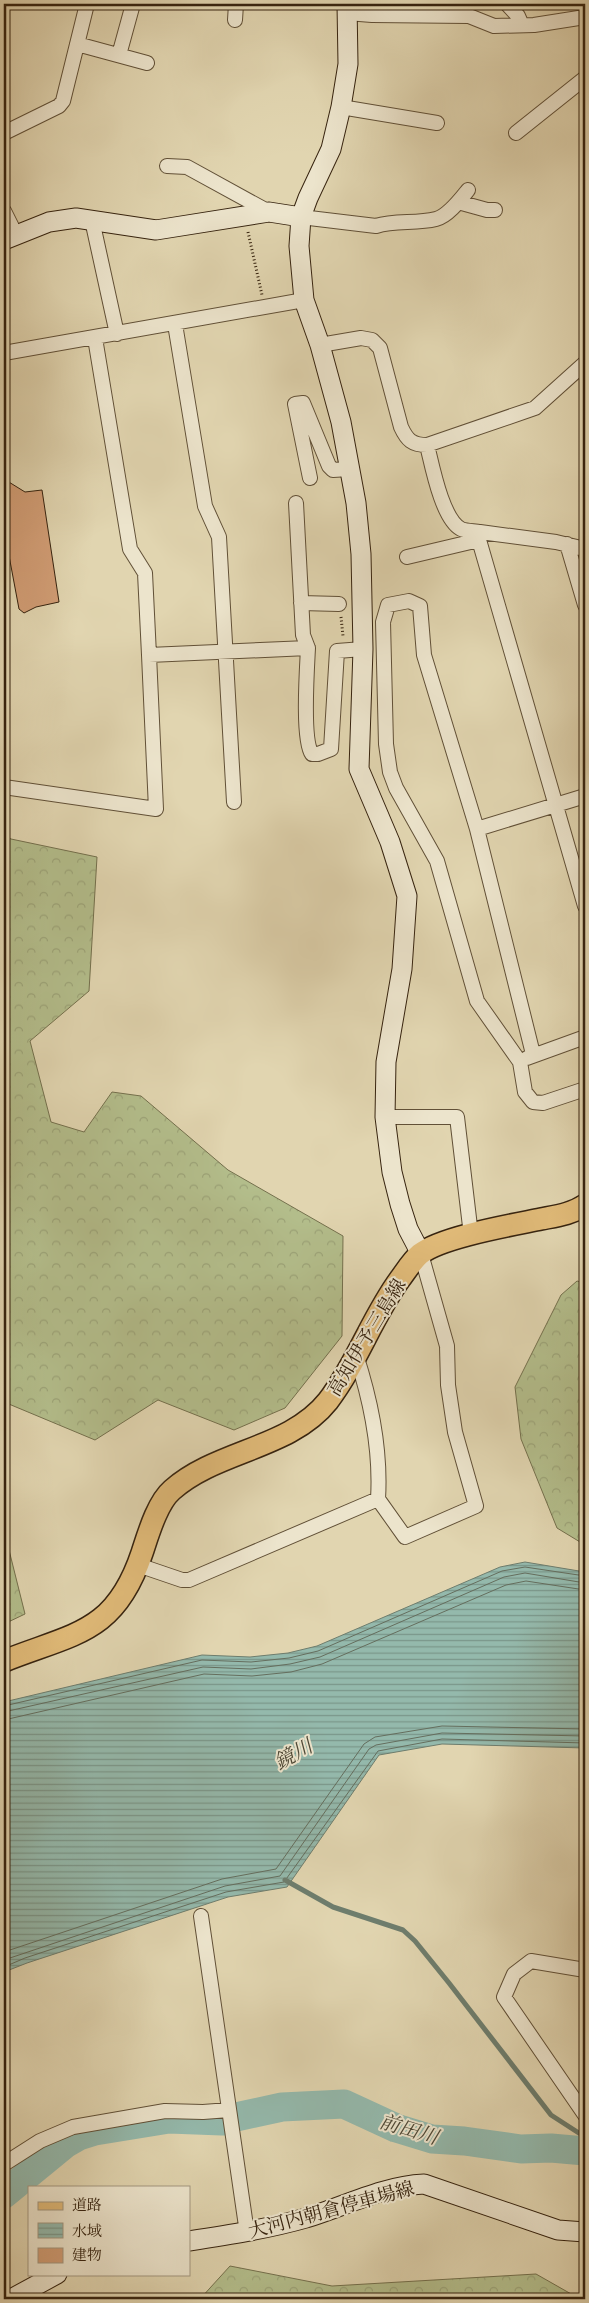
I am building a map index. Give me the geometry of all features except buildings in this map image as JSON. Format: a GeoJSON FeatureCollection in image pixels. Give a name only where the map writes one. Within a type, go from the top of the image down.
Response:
{"type":"FeatureCollection","features":[{"type":"Feature","properties":{"kind":"main road","name":"高知伊予三島線"},"geometry":{"type":"LineString","coordinates":[[4,1661],[65,1640],[93,1626],[106,1616],[129,1587],[149,1531],[170,1491],[203,1468],[265,1444],[307,1419],[327,1402],[393,1289],[421,1254],[433,1247],[471,1235],[568,1213],[585,1205]]}},
{"type":"Feature","properties":{"kind":"street"},"geometry":{"type":"LineString","coordinates":[[4,133],[59,106],[63,101],[87,4]]}},
{"type":"Feature","properties":{"kind":"street"},"geometry":{"type":"LineString","coordinates":[[119,55],[133,4]]}},
{"type":"Feature","properties":{"kind":"street"},"geometry":{"type":"LineString","coordinates":[[235,20],[236,4]]}},
{"type":"Feature","properties":{"kind":"street"},"geometry":{"type":"LineString","coordinates":[[507,4],[518,16],[522,25]]}},
{"type":"Feature","properties":{"kind":"street"},"geometry":{"type":"LineString","coordinates":[[356,1355],[365,1383],[380,1469],[378,1499],[405,1537],[476,1506],[455,1432],[448,1385],[447,1346],[421,1254],[408,1229],[392,1172],[385,1117],[386,1062],[402,969],[407,896],[390,842],[359,769],[363,649],[361,554],[356,503],[341,422],[320,345],[304,300],[299,246],[301,217],[331,149],[341,107],[348,64],[347,8],[372,15],[469,16],[494,26],[585,18]]}},
{"type":"Feature","properties":{"kind":"street"},"geometry":{"type":"LineString","coordinates":[[77,44],[147,62]]}},
{"type":"Feature","properties":{"kind":"street"},"geometry":{"type":"LineString","coordinates":[[516,133],[585,78]]}},
{"type":"Feature","properties":{"kind":"street"},"geometry":{"type":"LineString","coordinates":[[341,107],[437,123]]}},
{"type":"Feature","properties":{"kind":"street"},"geometry":{"type":"LineString","coordinates":[[167,166],[187,167],[269,212]]}},
{"type":"Feature","properties":{"kind":"street"},"geometry":{"type":"LineString","coordinates":[[4,211],[10,238],[50,222],[76,218],[136,228],[165,230],[269,212],[376,226],[386,222],[437,219],[458,202],[468,190]]}},
{"type":"Feature","properties":{"kind":"street"},"geometry":{"type":"LineString","coordinates":[[458,202],[487,210],[495,210]]}},
{"type":"Feature","properties":{"kind":"street"},"geometry":{"type":"LineString","coordinates":[[92,220],[117,334]]}},
{"type":"Feature","properties":{"kind":"street"},"geometry":{"type":"LineString","coordinates":[[4,353],[304,300]]}},
{"type":"Feature","properties":{"kind":"street"},"geometry":{"type":"LineString","coordinates":[[175,324],[205,506],[219,537],[234,802]]}},
{"type":"Feature","properties":{"kind":"street"},"geometry":{"type":"LineString","coordinates":[[4,787],[156,809],[145,573],[130,550],[95,338]]}},
{"type":"Feature","properties":{"kind":"street"},"geometry":{"type":"LineString","coordinates":[[320,345],[361,338],[372,340],[380,348],[401,427],[406,438],[415,445],[427,445],[535,408],[585,363]]}},
{"type":"Feature","properties":{"kind":"street"},"geometry":{"type":"LineString","coordinates":[[310,478],[295,404],[303,403],[329,466],[333,470],[350,469]]}},
{"type":"Feature","properties":{"kind":"street"},"geometry":{"type":"LineString","coordinates":[[427,445],[444,504],[452,519],[461,529],[480,536],[567,544],[585,549]]}},
{"type":"Feature","properties":{"kind":"street"},"geometry":{"type":"LineString","coordinates":[[296,503],[303,635],[308,648],[308,749],[312,754],[318,754],[331,749],[337,651],[363,649]]}},
{"type":"Feature","properties":{"kind":"street"},"geometry":{"type":"LineString","coordinates":[[408,557],[480,536]]}},
{"type":"Feature","properties":{"kind":"street"},"geometry":{"type":"LineString","coordinates":[[480,536],[585,906]]}},
{"type":"Feature","properties":{"kind":"street"},"geometry":{"type":"LineString","coordinates":[[567,544],[585,605]]}},
{"type":"Feature","properties":{"kind":"street"},"geometry":{"type":"LineString","coordinates":[[533,1054],[477,829],[424,655],[420,606],[409,601],[388,605],[383,622],[386,744],[390,772],[396,788],[437,861],[477,1001],[520,1062],[525,1092],[532,1102],[543,1103],[585,1089]]}},
{"type":"Feature","properties":{"kind":"street"},"geometry":{"type":"LineString","coordinates":[[301,603],[340,604]]}},
{"type":"Feature","properties":{"kind":"street"},"geometry":{"type":"LineString","coordinates":[[149,655],[225,650],[308,648]]}},
{"type":"Feature","properties":{"kind":"street"},"geometry":{"type":"LineString","coordinates":[[477,829],[585,796]]}},
{"type":"Feature","properties":{"kind":"street"},"geometry":{"type":"LineString","coordinates":[[520,1062],[533,1054],[585,1037]]}},
{"type":"Feature","properties":{"kind":"street"},"geometry":{"type":"LineString","coordinates":[[385,1117],[457,1117],[471,1235]]}},
{"type":"Feature","properties":{"kind":"street"},"geometry":{"type":"LineString","coordinates":[[138,1565],[182,1580],[189,1580],[378,1499]]}},
{"type":"Feature","properties":{"kind":"street"},"geometry":{"type":"LineString","coordinates":[[201,1916],[247,2233]]}},
{"type":"Feature","properties":{"kind":"street"},"geometry":{"type":"LineString","coordinates":[[585,1970],[531,1960],[514,1974],[504,1997],[585,2115]]}},
{"type":"Feature","properties":{"kind":"street"},"geometry":{"type":"LineString","coordinates":[[4,2164],[33,2145],[73,2127],[164,2112],[229,2110]]}},
{"type":"Feature","properties":{"kind":"street","name":"大河内朝倉停車場線"},"geometry":{"type":"LineString","coordinates":[[190,2241],[247,2233],[306,2218],[404,2185],[424,2184],[445,2189],[558,2230],[585,2232]]}},
{"type":"Feature","properties":{"kind":"street"},"geometry":{"type":"LineString","coordinates":[[11,2299],[53,2276]]}},
{"type":"Feature","properties":{"kind":"path"},"geometry":{"type":"LineString","coordinates":[[247,230],[265,307]]}},
{"type":"Feature","properties":{"kind":"green space"},"geometry":{"type":"Polygon","coordinates":[[[4,835],[11,839],[97,857],[89,991],[30,1041],[51,1122],[84,1132],[112,1092],[141,1096],[228,1170],[343,1236],[342,1336],[285,1408],[234,1430],[158,1400],[95,1440],[4,1402],[4,835]]]}},
{"type":"Feature","properties":{"kind":"green space"},"geometry":{"type":"Polygon","coordinates":[[[577,1281],[585,1283],[585,1545],[557,1528],[521,1439],[515,1387],[561,1295],[577,1281]]]}},
{"type":"Feature","properties":{"kind":"green space"},"geometry":{"type":"Polygon","coordinates":[[[4,1530],[25,1614],[4,1624],[4,1530]]]}},
{"type":"Feature","properties":{"kind":"green space"},"geometry":{"type":"Polygon","coordinates":[[[230,2266],[332,2286],[536,2274],[580,2299],[200,2299],[230,2266]]]}},
{"type":"Feature","properties":{"kind":"water","name":"鏡川"},"geometry":{"type":"Polygon","coordinates":[[[525,1562],[585,1572],[585,1748],[442,1744],[379,1755],[287,1887],[228,1897],[4,1972],[4,1702],[202,1655],[250,1657],[288,1653],[317,1646],[500,1567],[525,1562]]]}},
{"type":"Feature","properties":{"kind":"waterway"},"geometry":{"type":"LineString","coordinates":[[285,1880],[333,1907],[403,1930],[415,1941],[449,1983],[551,2115],[585,2137]]}},
{"type":"Feature","properties":{"kind":"waterway","name":"前田川"},"geometry":{"type":"LineString","coordinates":[[236,2117],[282,2107],[344,2104],[396,2128],[432,2139],[464,2141],[521,2149],[551,2148],[585,2151]]}},
{"type":"Feature","properties":{"kind":"waterway","name":"前田川"},"geometry":{"type":"LineString","coordinates":[[4,2194],[65,2144],[79,2136],[95,2131],[169,2119],[222,2121]]}}]}
